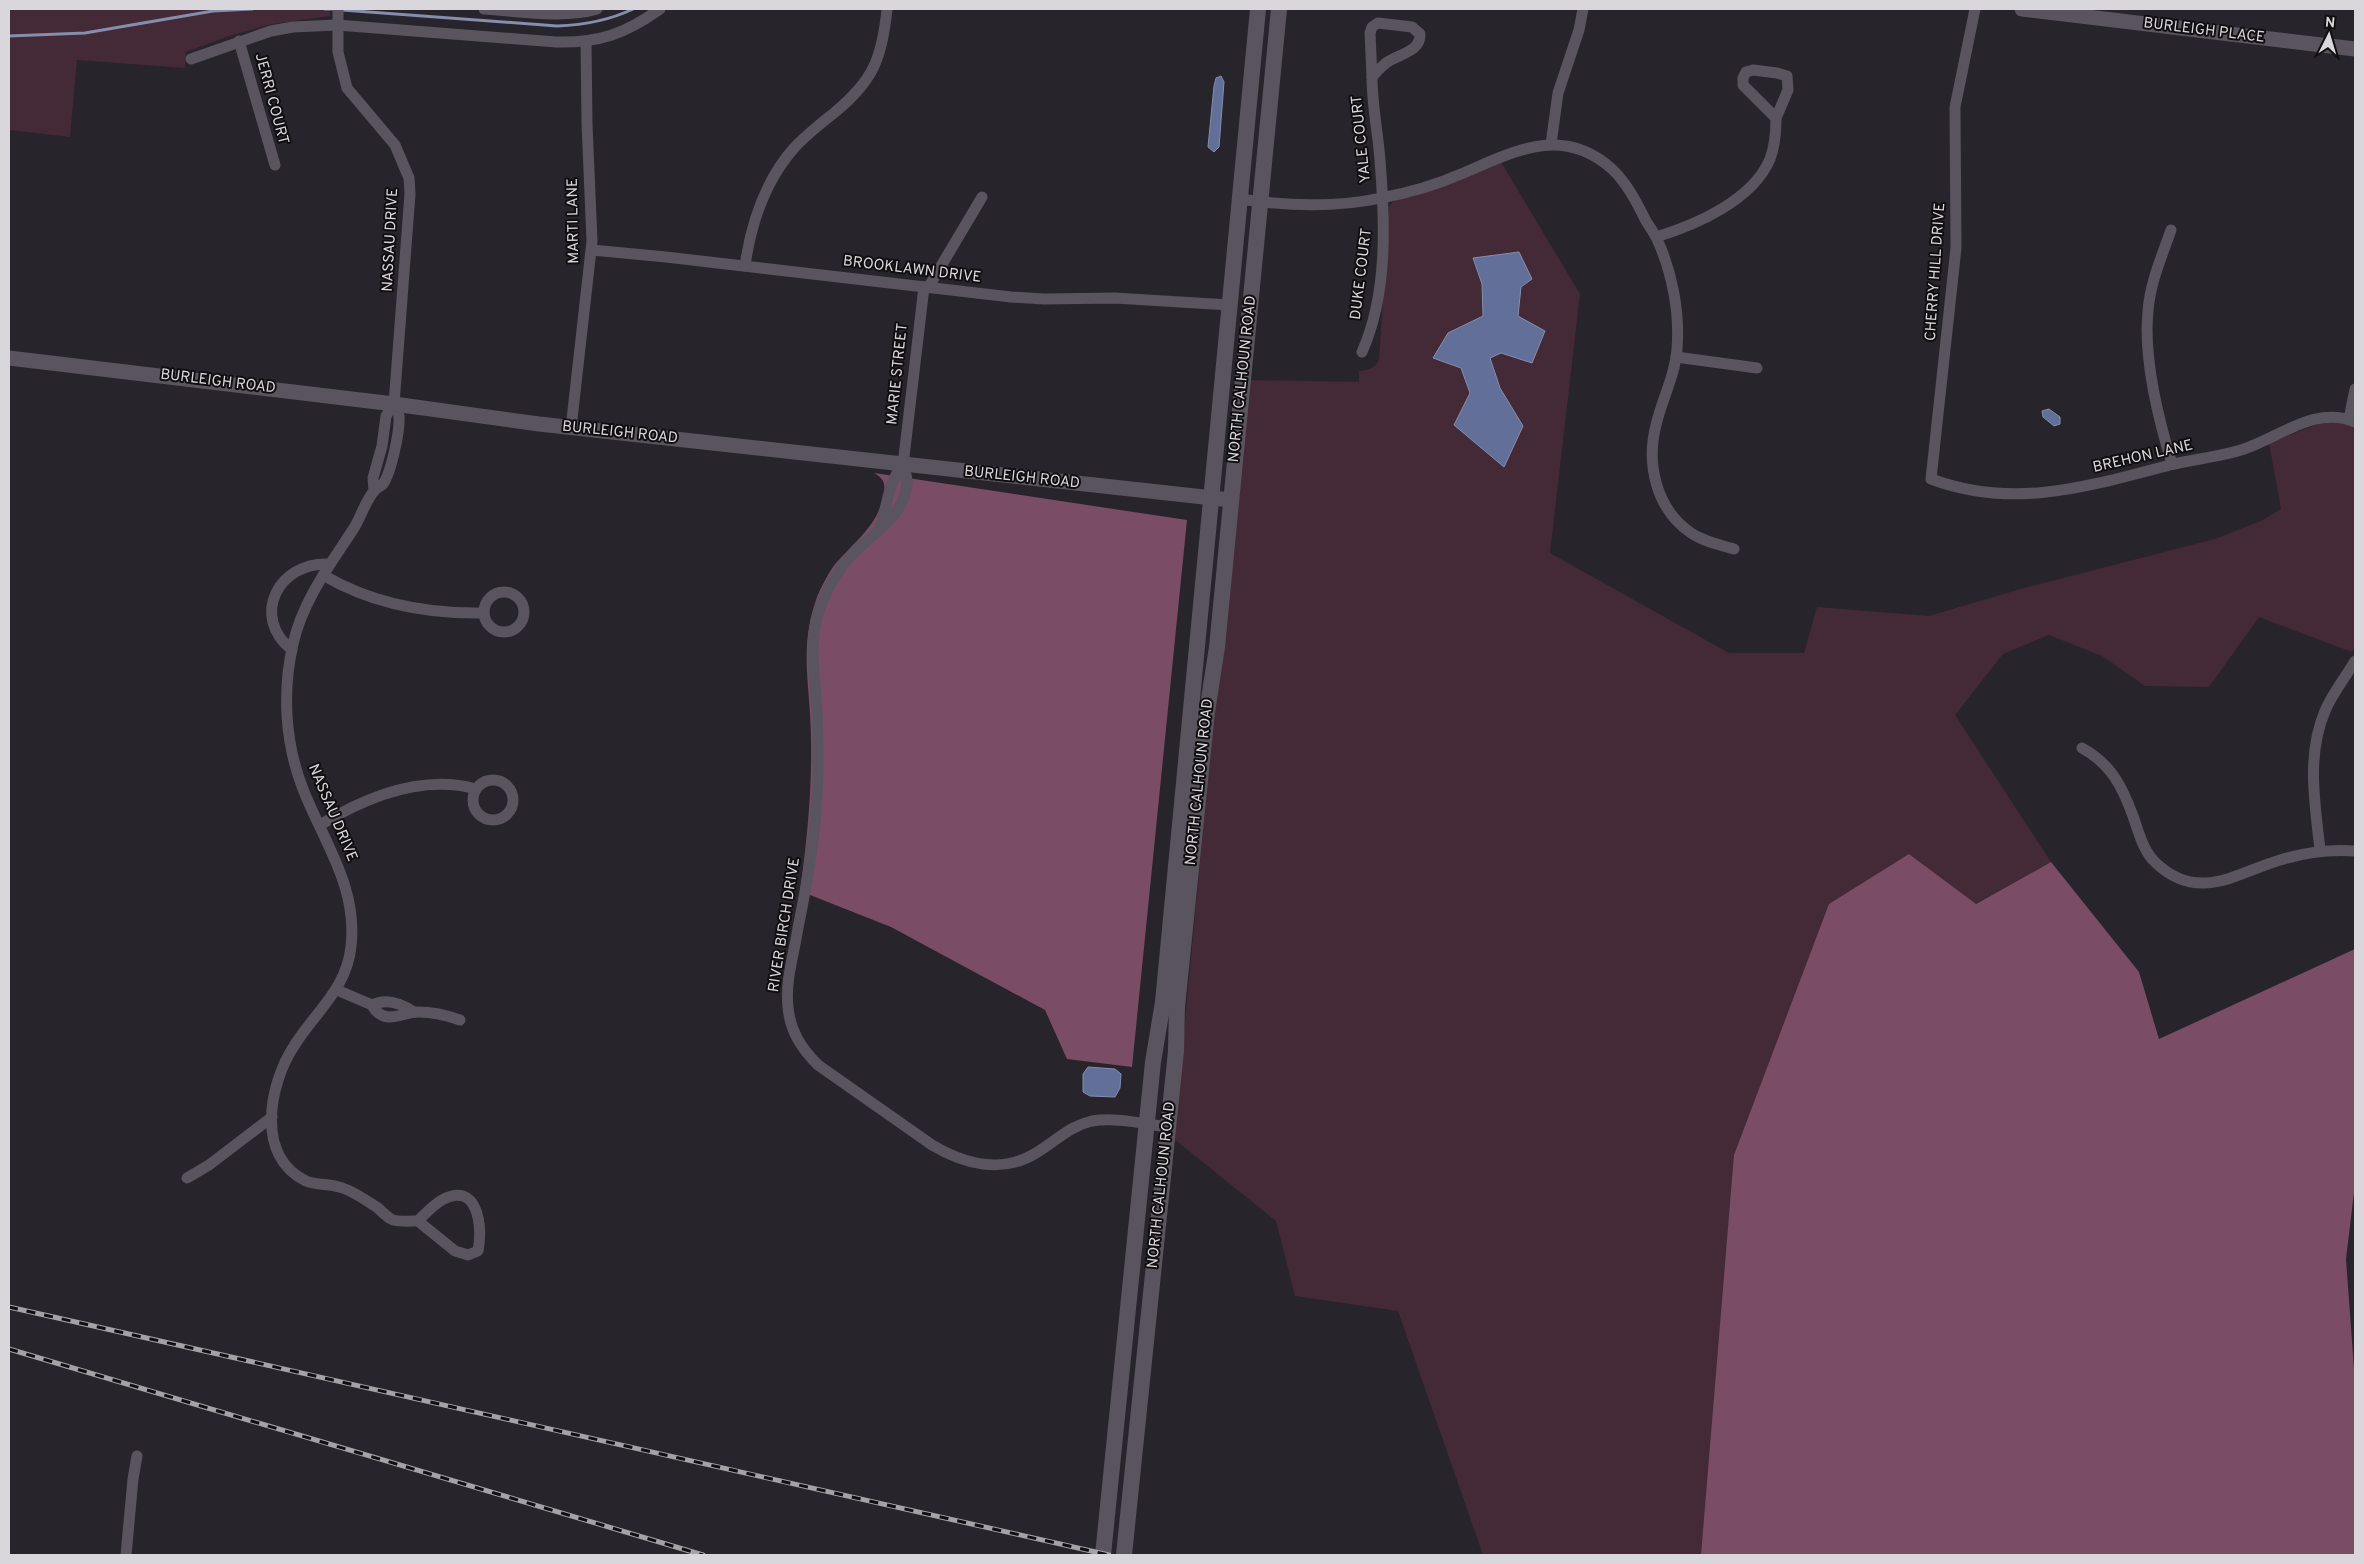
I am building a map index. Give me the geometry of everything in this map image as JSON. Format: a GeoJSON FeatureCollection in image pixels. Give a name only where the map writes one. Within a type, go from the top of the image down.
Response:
{"type":"FeatureCollection","features":[{"type":"Feature","properties":{"kind":"main road","name":"NORTH CALHOUN ROAD"},"geometry":{"type":"LineString","coordinates":[[1103,1555],[1153,1062],[1163,1002],[1258,9]]}},
{"type":"Feature","properties":{"kind":"main road","name":"NORTH CALHOUN ROAD"},"geometry":{"type":"LineString","coordinates":[[1124,1555],[1176,1051],[1177,1006],[1231,500],[1280,9]]}},
{"type":"Feature","properties":{"kind":"street"},"geometry":{"type":"LineString","coordinates":[[484,9],[554,13],[597,9]]}},
{"type":"Feature","properties":{"kind":"street"},"geometry":{"type":"LineString","coordinates":[[191,59],[239,41],[338,16],[556,42],[586,42],[620,32],[642,22],[660,9]]}},
{"type":"Feature","properties":{"kind":"street"},"geometry":{"type":"LineString","coordinates":[[745,266],[755,220],[773,176],[796,147],[844,104],[871,75],[879,56],[886,9]]}},
{"type":"Feature","properties":{"kind":"street"},"geometry":{"type":"LineString","coordinates":[[1551,144],[1558,93],[1583,9]]}},
{"type":"Feature","properties":{"kind":"street","name":"CHERRY HILL DRIVE"},"geometry":{"type":"LineString","coordinates":[[1931,479],[1956,248],[1954,107],[1975,9]]}},
{"type":"Feature","properties":{"kind":"street","name":"BURLEIGH PLACE"},"geometry":{"type":"LineString","coordinates":[[2022,9],[2355,50]]}},
{"type":"Feature","properties":{"kind":"street","name":"NASSAU DRIVE"},"geometry":{"type":"LineString","coordinates":[[338,16],[338,52],[347,88],[395,145],[409,178],[410,210],[394,404],[399,414],[395,447],[383,483],[374,491],[354,528],[323,575],[301,618],[292,650],[287,684],[289,736],[303,790],[339,866],[346,892],[352,943],[349,961],[337,990],[294,1045],[286,1061],[274,1096],[272,1117],[273,1141],[281,1159],[294,1173],[307,1182],[341,1187],[393,1220],[418,1221]]}},
{"type":"Feature","properties":{"kind":"street","name":"YALE COURT"},"geometry":{"type":"LineString","coordinates":[[1372,77],[1385,64],[1419,44],[1420,34],[1416,29],[1385,23],[1374,24],[1370,33],[1372,77],[1382,198]]}},
{"type":"Feature","properties":{"kind":"street","name":"JERRI COURT"},"geometry":{"type":"LineString","coordinates":[[239,41],[275,165]]}},
{"type":"Feature","properties":{"kind":"street","name":"MARTI LANE"},"geometry":{"type":"LineString","coordinates":[[571,428],[592,250],[586,42]]}},
{"type":"Feature","properties":{"kind":"street"},"geometry":{"type":"LineString","coordinates":[[1656,237],[1718,210],[1744,194],[1763,172],[1770,160],[1774,145],[1776,118],[1788,90],[1787,76],[1753,70],[1746,72],[1743,78],[1743,86],[1776,118]]}},
{"type":"Feature","properties":{"kind":"street"},"geometry":{"type":"LineString","coordinates":[[1240,199],[1261,202],[1314,204],[1358,202],[1382,198],[1460,175],[1524,148],[1551,144],[1578,150],[1601,160],[1622,179],[1656,237],[1673,290],[1678,331],[1676,358],[1652,446],[1656,486],[1661,498],[1677,521],[1691,533],[1706,541],[1734,549]]}},
{"type":"Feature","properties":{"kind":"street","name":"MARIE STREET"},"geometry":{"type":"LineString","coordinates":[[903,465],[926,287],[982,198]]}},
{"type":"Feature","properties":{"kind":"street","name":"DUKE COURT"},"geometry":{"type":"LineString","coordinates":[[1362,352],[1369,336],[1380,275],[1382,198]]}},
{"type":"Feature","properties":{"kind":"street"},"geometry":{"type":"LineString","coordinates":[[2171,230],[2151,292],[2147,338],[2151,373],[2172,464]]}},
{"type":"Feature","properties":{"kind":"street","name":"BROOKLAWN DRIVE"},"geometry":{"type":"LineString","coordinates":[[592,250],[1044,299],[1115,298],[1229,305]]}},
{"type":"Feature","properties":{"kind":"street","name":"BURLEIGH ROAD"},"geometry":{"type":"LineString","coordinates":[[9,358],[394,404],[571,428],[1231,500]]}},
{"type":"Feature","properties":{"kind":"street"},"geometry":{"type":"LineString","coordinates":[[1676,358],[1757,368]]}},
{"type":"Feature","properties":{"kind":"street"},"geometry":{"type":"LineString","coordinates":[[2352,421],[2355,389]]}},
{"type":"Feature","properties":{"kind":"street","name":"BREHON LANE"},"geometry":{"type":"LineString","coordinates":[[1931,479],[1966,488],[2003,494],[2039,494],[2245,449],[2310,420],[2332,417],[2352,421]]}},
{"type":"Feature","properties":{"kind":"street","name":"RIVER BIRCH DRIVE"},"geometry":{"type":"LineString","coordinates":[[903,465],[907,482],[896,514],[888,524],[878,530],[848,558],[826,594],[816,621],[812,653],[817,710],[817,794],[813,847],[787,989],[790,1021],[796,1038],[805,1052],[818,1066],[932,1145],[950,1156],[974,1164],[996,1165],[1024,1160],[1070,1129],[1092,1121],[1110,1120],[1168,1127]]}},
{"type":"Feature","properties":{"kind":"street"},"geometry":{"type":"LineString","coordinates":[[292,650],[280,641],[274,630],[273,603],[278,589],[287,577],[298,569],[309,564],[330,564]]}},
{"type":"Feature","properties":{"kind":"street"},"geometry":{"type":"LineString","coordinates":[[323,575],[355,591],[403,606],[456,613],[484,613]]}},
{"type":"Feature","properties":{"kind":"street"},"geometry":{"type":"LineString","coordinates":[[2320,850],[2313,784],[2315,746],[2325,711],[2355,662]]}},
{"type":"Feature","properties":{"kind":"street"},"geometry":{"type":"LineString","coordinates":[[2082,748],[2105,763],[2115,778],[2145,849],[2156,863],[2179,878],[2209,884],[2227,880],[2272,862],[2320,850],[2355,851]]}},
{"type":"Feature","properties":{"kind":"street"},"geometry":{"type":"LineString","coordinates":[[320,824],[353,806],[396,791],[449,784],[476,789]]}},
{"type":"Feature","properties":{"kind":"street"},"geometry":{"type":"LineString","coordinates":[[337,990],[372,1004],[376,1011],[384,1015],[402,1016],[414,1012],[446,1015],[460,1020]]}},
{"type":"Feature","properties":{"kind":"street"},"geometry":{"type":"LineString","coordinates":[[187,1178],[209,1166],[272,1117]]}},
{"type":"Feature","properties":{"kind":"street"},"geometry":{"type":"LineString","coordinates":[[454,1195],[464,1196],[474,1205],[480,1221],[481,1236],[478,1251],[468,1255],[455,1251],[418,1221],[441,1200],[454,1195]]}},
{"type":"Feature","properties":{"kind":"street"},"geometry":{"type":"LineString","coordinates":[[126,1555],[137,1456]]}},
{"type":"Feature","properties":{"kind":"shaded area"},"geometry":{"type":"Polygon","coordinates":[[[9,9],[330,9],[330,16],[272,24],[229,36],[186,52],[185,68],[77,60],[70,137],[9,130],[9,9]]]}},
{"type":"Feature","properties":{"kind":"shaded area"},"geometry":{"type":"Polygon","coordinates":[[[1501,162],[1580,294],[1550,553],[1729,653],[1804,653],[1817,607],[1929,616],[2024,588],[2215,539],[2263,520],[2281,509],[2269,443],[2326,421],[2355,425],[2355,647],[2352,652],[2259,617],[2209,687],[2145,686],[2102,656],[2049,635],[2003,654],[1955,715],[2051,862],[1975,904],[1909,854],[1702,1555],[1483,1555],[1398,1311],[1295,1296],[1276,1221],[1174,1139],[1214,712],[1250,380],[1359,382],[1359,371],[1372,368],[1379,359],[1389,206],[1395,200],[1501,162]]]}},
{"type":"Feature","properties":{"kind":"shaded area"},"geometry":{"type":"Polygon","coordinates":[[[874,473],[1187,520],[1132,1067],[1067,1059],[1045,1010],[891,927],[800,891],[807,835],[811,778],[807,652],[811,616],[817,597],[833,567],[869,527],[880,508],[884,486],[882,480],[874,473]]]}},
{"type":"Feature","properties":{"kind":"shaded area"},"geometry":{"type":"Polygon","coordinates":[[[1909,854],[1976,904],[2051,862],[2139,972],[2159,1039],[2355,949],[2355,1184],[2346,1259],[2355,1383],[2355,1555],[1701,1555],[1734,1155],[1829,904],[1909,854]]]}},
{"type":"Feature","properties":{"kind":"water"},"geometry":{"type":"Polygon","coordinates":[[[1221,76],[1224,82],[1219,147],[1214,152],[1208,147],[1214,86],[1216,78],[1221,76]]]}},
{"type":"Feature","properties":{"kind":"water"},"geometry":{"type":"Polygon","coordinates":[[[1519,252],[1532,279],[1521,287],[1518,316],[1545,331],[1532,363],[1501,353],[1490,358],[1500,388],[1523,426],[1504,467],[1454,425],[1470,393],[1461,368],[1433,358],[1448,333],[1483,316],[1482,284],[1473,258],[1519,252]]]}},
{"type":"Feature","properties":{"kind":"water"},"geometry":{"type":"Polygon","coordinates":[[[2049,409],[2060,417],[2060,424],[2054,426],[2043,417],[2042,411],[2049,409]]]}},
{"type":"Feature","properties":{"kind":"water"},"geometry":{"type":"Polygon","coordinates":[[[1088,1067],[1115,1069],[1121,1074],[1120,1088],[1115,1097],[1090,1096],[1083,1092],[1083,1074],[1088,1067]]]}},
{"type":"Feature","properties":{"kind":"waterway"},"geometry":{"type":"LineString","coordinates":[[9,36],[85,33],[213,11],[252,9]]}},
{"type":"Feature","properties":{"kind":"waterway"},"geometry":{"type":"LineString","coordinates":[[325,9],[335,9]]}},
{"type":"Feature","properties":{"kind":"waterway"},"geometry":{"type":"LineString","coordinates":[[342,10],[557,26],[596,22],[633,9]]}},
{"type":"Feature","properties":{"kind":"railway"},"geometry":{"type":"LineString","coordinates":[[9,1307],[1109,1555]]}},
{"type":"Feature","properties":{"kind":"railway"},"geometry":{"type":"LineString","coordinates":[[9,1349],[703,1555]]}}]}
